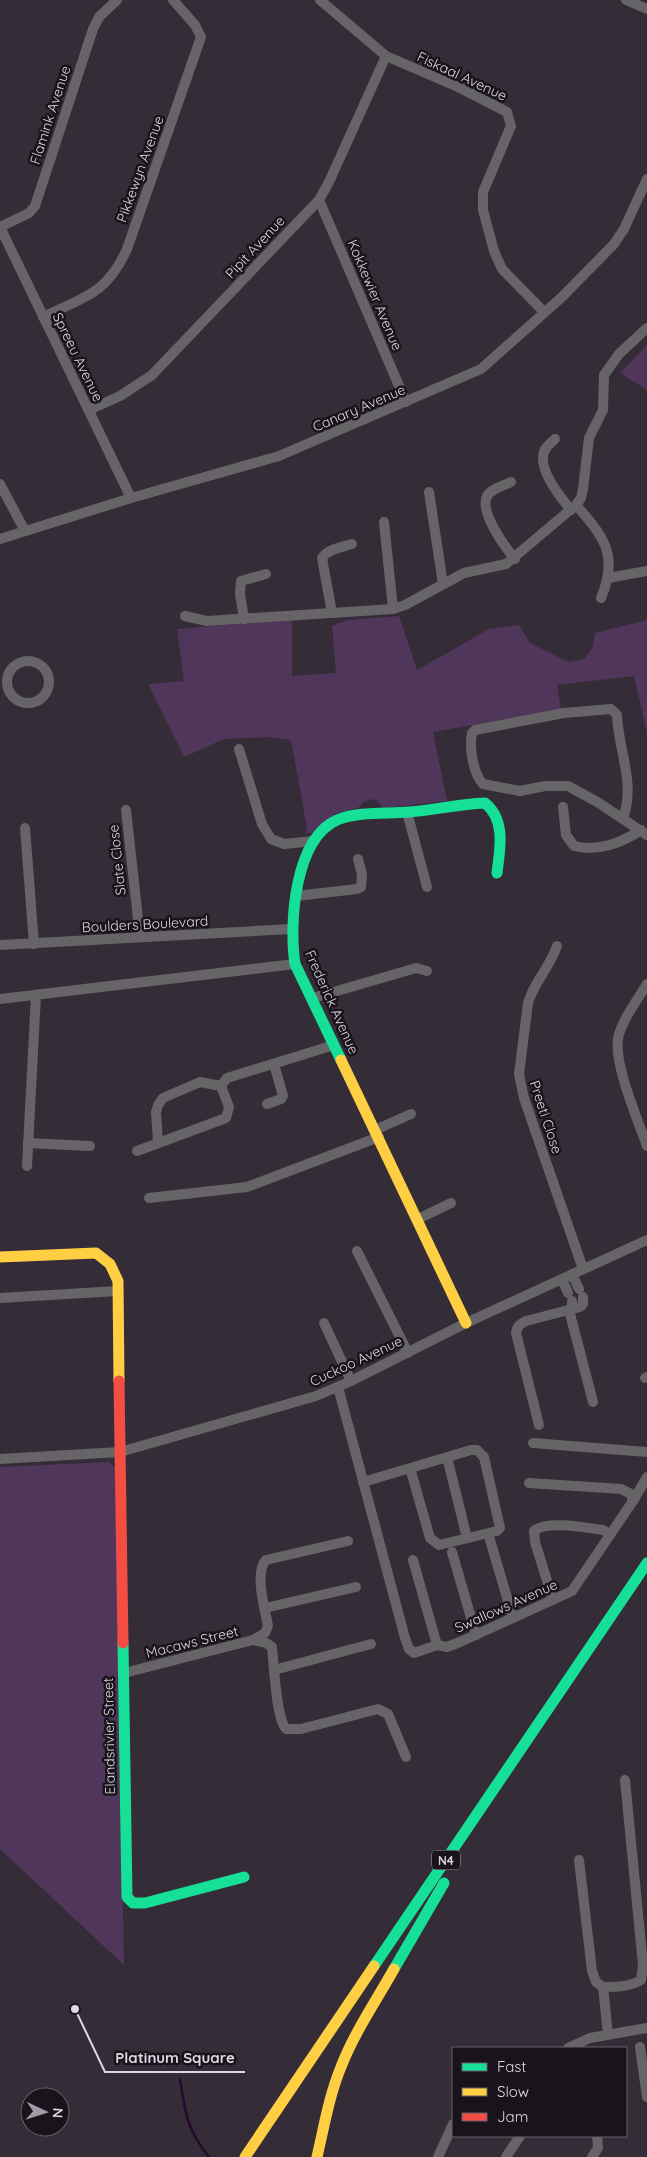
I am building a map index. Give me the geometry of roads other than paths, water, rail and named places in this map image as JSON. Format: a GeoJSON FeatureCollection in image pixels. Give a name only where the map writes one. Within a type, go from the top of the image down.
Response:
{"type":"FeatureCollection","features":[{"type":"Feature","properties":{"kind":"main road","name":"Frederick Avenue"},"geometry":{"type":"LineString","coordinates":[[466,1323],[296,964],[292,948],[292,929],[296,896],[313,841],[326,826],[339,819],[480,803],[490,806],[497,816],[500,831],[497,873]]}},
{"type":"Feature","properties":{"kind":"main road","name":"Elandsrivier Street"},"geometry":{"type":"LineString","coordinates":[[0,1257],[96,1253],[105,1258],[116,1274],[118,1291],[127,1897],[133,1903],[145,1903],[244,1877]]}},
{"type":"Feature","properties":{"kind":"main road","name":"N4"},"geometry":{"type":"LineString","coordinates":[[245,2157],[647,1563]]}},
{"type":"Feature","properties":{"kind":"main road"},"geometry":{"type":"LineString","coordinates":[[317,2157],[332,2092],[357,2033],[452,1869],[491,1794]]}},
{"type":"Feature","properties":{"kind":"street","name":"Flamink Avenue"},"geometry":{"type":"LineString","coordinates":[[0,227],[29,213],[35,206],[93,29],[99,17],[116,0]]}},
{"type":"Feature","properties":{"kind":"street","name":"Pikkewyn Avenue"},"geometry":{"type":"LineString","coordinates":[[43,317],[106,284],[121,263],[127,249],[200,37],[195,25],[172,0]]}},
{"type":"Feature","properties":{"kind":"street","name":"Fiskaal Avenue"},"geometry":{"type":"LineString","coordinates":[[320,0],[386,56],[458,87],[507,112],[511,126],[483,192],[483,210],[494,251],[502,269],[544,312]]}},
{"type":"Feature","properties":{"kind":"street"},"geometry":{"type":"LineString","coordinates":[[626,0],[647,9]]}},
{"type":"Feature","properties":{"kind":"street","name":"Pipit Avenue"},"geometry":{"type":"LineString","coordinates":[[89,410],[120,396],[138,385],[159,368],[319,200],[386,56]]}},
{"type":"Feature","properties":{"kind":"street","name":"Canary Avenue"},"geometry":{"type":"LineString","coordinates":[[0,539],[131,498],[279,456],[481,369],[584,276],[614,244],[624,229],[647,179]]}},
{"type":"Feature","properties":{"kind":"street","name":"Kokkewier Avenue"},"geometry":{"type":"LineString","coordinates":[[319,200],[406,402]]}},
{"type":"Feature","properties":{"kind":"street","name":"Spreeu Avenue"},"geometry":{"type":"LineString","coordinates":[[0,227],[131,498]]}},
{"type":"Feature","properties":{"kind":"street"},"geometry":{"type":"LineString","coordinates":[[185,616],[207,621],[393,609],[405,605],[464,573],[506,564],[515,559],[574,508],[581,498],[589,438],[603,410],[604,375],[619,354],[647,328]]}},
{"type":"Feature","properties":{"kind":"street"},"geometry":{"type":"LineString","coordinates":[[554,439],[546,448],[543,458],[544,466],[554,486],[604,541],[608,550],[608,578],[601,598]]}},
{"type":"Feature","properties":{"kind":"street"},"geometry":{"type":"LineString","coordinates":[[511,482],[492,491],[487,496],[486,504],[492,524],[515,559]]}},
{"type":"Feature","properties":{"kind":"street"},"geometry":{"type":"LineString","coordinates":[[0,484],[25,531]]}},
{"type":"Feature","properties":{"kind":"street"},"geometry":{"type":"LineString","coordinates":[[429,492],[444,584]]}},
{"type":"Feature","properties":{"kind":"street"},"geometry":{"type":"LineString","coordinates":[[384,522],[393,609]]}},
{"type":"Feature","properties":{"kind":"street"},"geometry":{"type":"LineString","coordinates":[[332,613],[322,558],[324,554],[331,550],[352,544]]}},
{"type":"Feature","properties":{"kind":"street"},"geometry":{"type":"LineString","coordinates":[[608,578],[647,572]]}},
{"type":"Feature","properties":{"kind":"street"},"geometry":{"type":"LineString","coordinates":[[244,619],[239,586],[241,581],[266,574]]}},
{"type":"Feature","properties":{"kind":"street"},"geometry":{"type":"LineString","coordinates":[[24,661],[36,662],[48,674],[49,686],[43,697],[38,700],[27,703],[4,690],[10,671],[24,661]]}},
{"type":"Feature","properties":{"kind":"street"},"geometry":{"type":"LineString","coordinates":[[623,818],[628,794],[627,776],[617,715],[611,709],[569,712],[475,730],[472,733],[470,740],[478,780],[489,787],[520,791],[545,786],[568,786],[576,789],[644,832]]}},
{"type":"Feature","properties":{"kind":"street"},"geometry":{"type":"LineString","coordinates":[[239,749],[262,824],[271,839],[284,844],[313,841]]}},
{"type":"Feature","properties":{"kind":"street"},"geometry":{"type":"LineString","coordinates":[[563,807],[566,835],[574,846],[586,847],[617,843],[644,832]]}},
{"type":"Feature","properties":{"kind":"street","name":"Slate Close"},"geometry":{"type":"LineString","coordinates":[[126,810],[140,937]]}},
{"type":"Feature","properties":{"kind":"street"},"geometry":{"type":"LineString","coordinates":[[408,812],[427,887]]}},
{"type":"Feature","properties":{"kind":"street"},"geometry":{"type":"LineString","coordinates":[[25,828],[34,944]]}},
{"type":"Feature","properties":{"kind":"street"},"geometry":{"type":"LineString","coordinates":[[296,896],[361,887],[362,881],[358,859]]}},
{"type":"Feature","properties":{"kind":"street","name":"Boulders Boulevard"},"geometry":{"type":"LineString","coordinates":[[0,945],[292,929]]}},
{"type":"Feature","properties":{"kind":"street","name":"Preeti Close"},"geometry":{"type":"LineString","coordinates":[[557,946],[552,960],[530,994],[519,1074],[524,1098],[583,1269]]}},
{"type":"Feature","properties":{"kind":"street"},"geometry":{"type":"LineString","coordinates":[[0,999],[296,964]]}},
{"type":"Feature","properties":{"kind":"street"},"geometry":{"type":"LineString","coordinates":[[313,998],[416,968],[427,970]]}},
{"type":"Feature","properties":{"kind":"street"},"geometry":{"type":"LineString","coordinates":[[647,984],[621,1030],[618,1044],[620,1064],[645,1131],[647,1146]]}},
{"type":"Feature","properties":{"kind":"street"},"geometry":{"type":"LineString","coordinates":[[27,1166],[36,996]]}},
{"type":"Feature","properties":{"kind":"street"},"geometry":{"type":"LineString","coordinates":[[221,1086],[227,1078],[334,1045]]}},
{"type":"Feature","properties":{"kind":"street"},"geometry":{"type":"LineString","coordinates":[[267,1104],[281,1099],[283,1096],[274,1064]]}},
{"type":"Feature","properties":{"kind":"street"},"geometry":{"type":"LineString","coordinates":[[158,1143],[156,1112],[163,1098],[200,1082],[221,1086]]}},
{"type":"Feature","properties":{"kind":"street"},"geometry":{"type":"LineString","coordinates":[[137,1151],[226,1118],[230,1112],[230,1107],[221,1086]]}},
{"type":"Feature","properties":{"kind":"street"},"geometry":{"type":"LineString","coordinates":[[148,1198],[247,1187],[377,1134],[412,1114]]}},
{"type":"Feature","properties":{"kind":"street"},"geometry":{"type":"LineString","coordinates":[[28,1143],[90,1146]]}},
{"type":"Feature","properties":{"kind":"street"},"geometry":{"type":"LineString","coordinates":[[418,1219],[451,1203]]}},
{"type":"Feature","properties":{"kind":"street","name":"Cuckoo Avenue"},"geometry":{"type":"LineString","coordinates":[[0,1459],[120,1452],[293,1403],[351,1382],[466,1323],[647,1240]]}},
{"type":"Feature","properties":{"kind":"street"},"geometry":{"type":"LineString","coordinates":[[357,1251],[408,1353]]}},
{"type":"Feature","properties":{"kind":"street"},"geometry":{"type":"LineString","coordinates":[[539,1424],[516,1333],[517,1328],[526,1321],[570,1302],[583,1304],[581,1293],[572,1274]]}},
{"type":"Feature","properties":{"kind":"street"},"geometry":{"type":"LineString","coordinates":[[562,1278],[570,1302],[593,1402]]}},
{"type":"Feature","properties":{"kind":"street"},"geometry":{"type":"LineString","coordinates":[[0,1298],[118,1291]]}},
{"type":"Feature","properties":{"kind":"street"},"geometry":{"type":"LineString","coordinates":[[324,1323],[351,1382]]}},
{"type":"Feature","properties":{"kind":"street","name":"Swallows Avenue"},"geometry":{"type":"LineString","coordinates":[[338,1387],[409,1649],[417,1652],[437,1645],[447,1647],[476,1636],[572,1591],[647,1477]]}},
{"type":"Feature","properties":{"kind":"street"},"geometry":{"type":"LineString","coordinates":[[533,1443],[647,1452]]}},
{"type":"Feature","properties":{"kind":"street"},"geometry":{"type":"LineString","coordinates":[[363,1482],[446,1457],[477,1450],[484,1456],[500,1528],[497,1531],[439,1545],[434,1542],[430,1538],[410,1468]]}},
{"type":"Feature","properties":{"kind":"street"},"geometry":{"type":"LineString","coordinates":[[446,1457],[467,1538]]}},
{"type":"Feature","properties":{"kind":"street"},"geometry":{"type":"LineString","coordinates":[[529,1483],[621,1489],[631,1494],[633,1501]]}},
{"type":"Feature","properties":{"kind":"street"},"geometry":{"type":"LineString","coordinates":[[553,1600],[535,1542],[534,1534],[536,1529],[545,1525],[603,1530],[609,1536]]}},
{"type":"Feature","properties":{"kind":"street"},"geometry":{"type":"LineString","coordinates":[[490,1540],[513,1618]]}},
{"type":"Feature","properties":{"kind":"street"},"geometry":{"type":"LineString","coordinates":[[348,1541],[266,1560],[260,1574],[264,1608],[356,1587]]}},
{"type":"Feature","properties":{"kind":"street"},"geometry":{"type":"LineString","coordinates":[[452,1552],[476,1636]]}},
{"type":"Feature","properties":{"kind":"street"},"geometry":{"type":"LineString","coordinates":[[413,1560],[437,1645]]}},
{"type":"Feature","properties":{"kind":"street","name":"Macaws Street"},"geometry":{"type":"LineString","coordinates":[[124,1674],[253,1640],[265,1633],[268,1626],[264,1608]]}},
{"type":"Feature","properties":{"kind":"street"},"geometry":{"type":"LineString","coordinates":[[253,1640],[266,1643],[272,1647],[280,1712],[283,1726],[286,1729],[301,1728],[378,1709],[388,1714],[406,1757]]}},
{"type":"Feature","properties":{"kind":"street"},"geometry":{"type":"LineString","coordinates":[[274,1670],[371,1644]]}},
{"type":"Feature","properties":{"kind":"street"},"geometry":{"type":"LineString","coordinates":[[579,1860],[592,1971],[596,1982],[603,1987],[615,1988],[634,1984],[640,1980],[643,1974],[625,1780]]}},
{"type":"Feature","properties":{"kind":"street"},"geometry":{"type":"LineString","coordinates":[[603,1987],[608,2034]]}},
{"type":"Feature","properties":{"kind":"street"},"geometry":{"type":"LineString","coordinates":[[571,2047],[582,2040],[647,2028]]}},
{"type":"Feature","properties":{"kind":"street"},"geometry":{"type":"LineString","coordinates":[[640,2047],[647,2097]]}},
{"type":"Feature","properties":{"kind":"street"},"geometry":{"type":"LineString","coordinates":[[438,2157],[452,2126]]}},
{"type":"Feature","properties":{"kind":"street"},"geometry":{"type":"LineString","coordinates":[[506,2157],[519,2137]]}},
{"type":"Feature","properties":{"kind":"street"},"geometry":{"type":"LineString","coordinates":[[592,2157],[598,2148],[597,2137]]}},
{"type":"Feature","properties":{"kind":"waterway"},"geometry":{"type":"LineString","coordinates":[[180,2079],[191,2129],[209,2157]]}},
{"type":"Feature","properties":{"kind":"place","name":"Platinum Square"},"geometry":{"type":"Point","coordinates":[75,2009]}}]}
